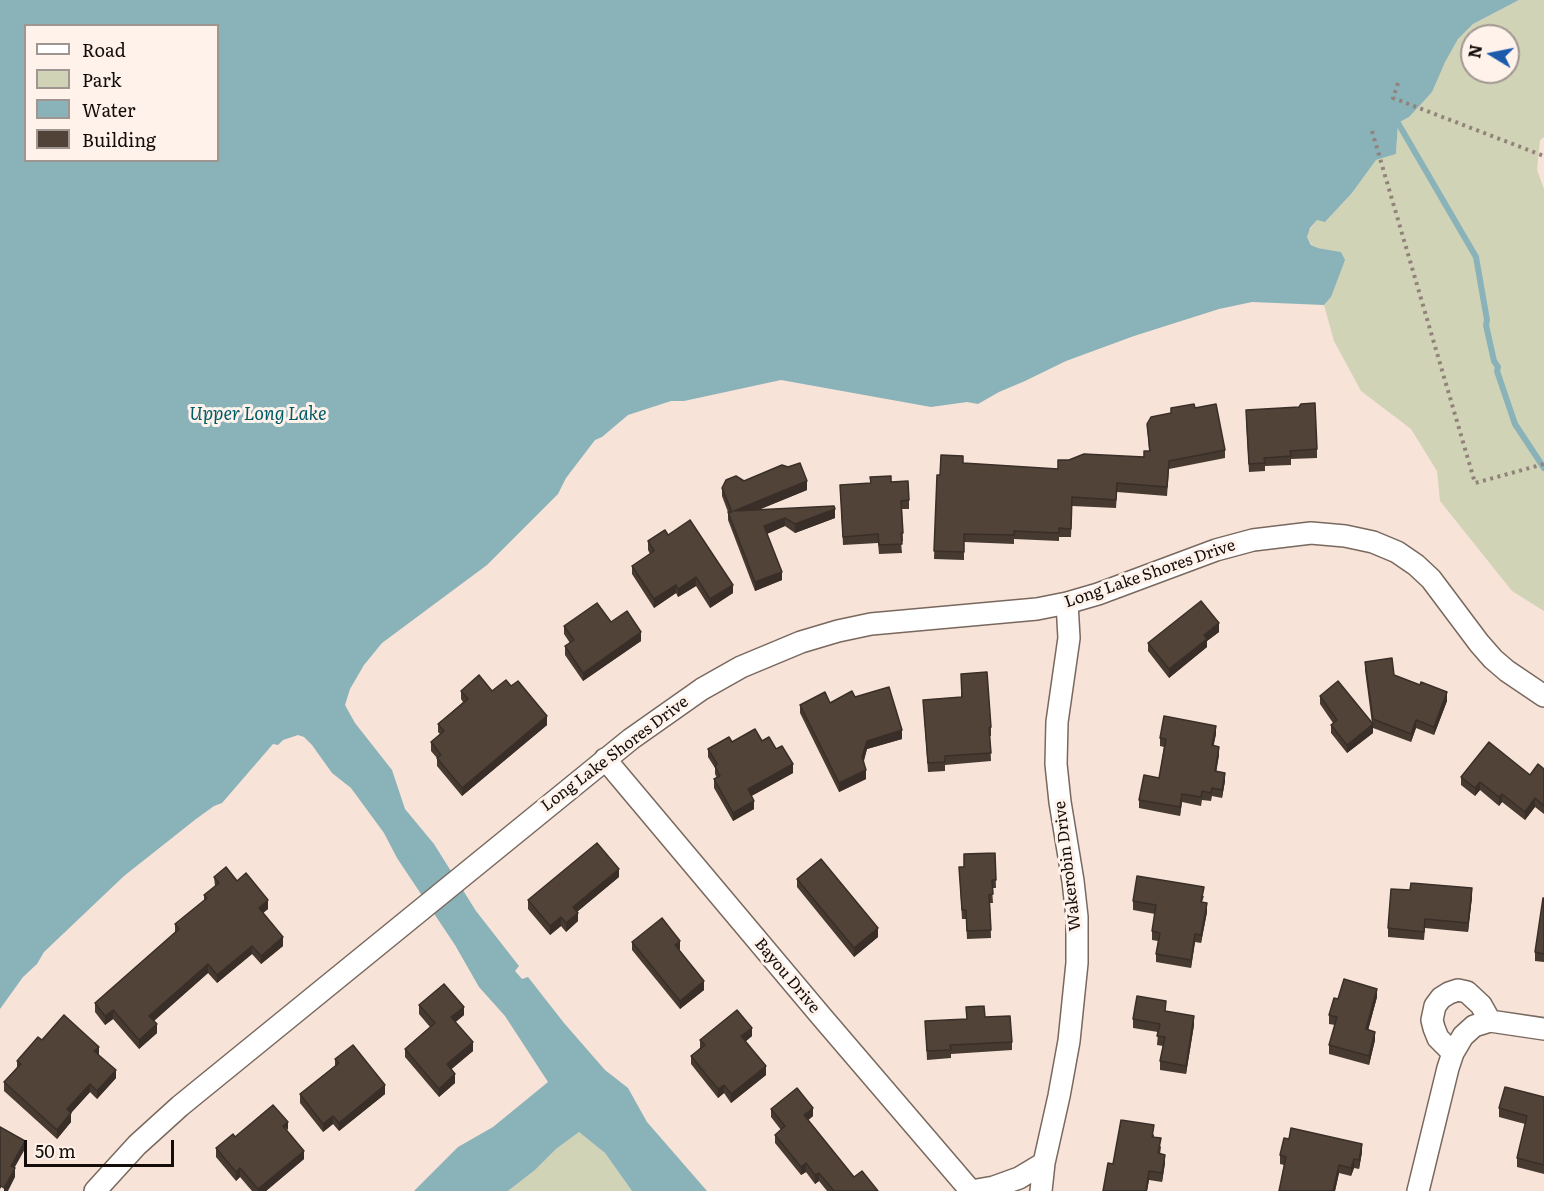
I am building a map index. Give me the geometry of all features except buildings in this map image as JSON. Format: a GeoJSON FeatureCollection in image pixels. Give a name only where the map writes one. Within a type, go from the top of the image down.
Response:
{"type":"FeatureCollection","features":[{"type":"Feature","properties":{"kind":"street","name":"Long Lake Shores Drive"},"geometry":{"type":"LineString","coordinates":[[95,1191],[137,1145],[180,1106],[605,759],[702,689],[741,667],[801,642],[871,624],[1037,609],[1067,603],[1098,594],[1215,550],[1253,540],[1311,533],[1345,536],[1373,542],[1397,552],[1416,565],[1431,579],[1479,643],[1494,659],[1506,671],[1544,696]]}},
{"type":"Feature","properties":{"kind":"street","name":"Wakerobin Drive"},"geometry":{"type":"LineString","coordinates":[[1041,1191],[1044,1163],[1069,1041],[1077,963],[1077,917],[1056,764],[1057,722],[1069,638],[1067,603]]}},
{"type":"Feature","properties":{"kind":"street","name":"Bayou Drive"},"geometry":{"type":"LineString","coordinates":[[605,759],[971,1191]]}},
{"type":"Feature","properties":{"kind":"street"},"geometry":{"type":"LineString","coordinates":[[1453,1053],[1438,1038],[1432,1020],[1435,1006],[1441,998],[1458,990],[1467,992],[1481,1005],[1490,1021]]}},
{"type":"Feature","properties":{"kind":"street"},"geometry":{"type":"LineString","coordinates":[[1418,1191],[1453,1053],[1463,1036],[1474,1026],[1490,1021],[1544,1029]]}},
{"type":"Feature","properties":{"kind":"street"},"geometry":{"type":"LineString","coordinates":[[971,1191],[1019,1178],[1044,1163]]}},
{"type":"Feature","properties":{"kind":"path"},"geometry":{"type":"LineString","coordinates":[[1398,83],[1393,98],[1544,156]]}},
{"type":"Feature","properties":{"kind":"path"},"geometry":{"type":"LineString","coordinates":[[1372,131],[1475,483],[1544,464]]}},
{"type":"Feature","properties":{"kind":"green space"},"geometry":{"type":"Polygon","coordinates":[[[1519,0],[1544,0],[1544,137],[1540,140],[1537,170],[1544,189],[1544,611],[1512,591],[1440,501],[1437,471],[1411,429],[1361,391],[1334,341],[1324,305],[1331,297],[1341,252],[1318,248],[1312,245],[1307,237],[1317,220],[1326,221],[1352,193],[1376,160],[1396,154],[1398,123],[1409,117],[1460,37],[1460,84],[1520,84],[1520,24],[1473,24],[1519,0]]]}},
{"type":"Feature","properties":{"kind":"green space"},"geometry":{"type":"Polygon","coordinates":[[[579,1132],[605,1153],[632,1191],[508,1191],[535,1170],[556,1149],[579,1132]]]}},
{"type":"Feature","properties":{"kind":"water","name":"Upper Long Lake"},"geometry":{"type":"Polygon","coordinates":[[[0,0],[1519,0],[1473,24],[1460,24],[1460,37],[1445,62],[1432,92],[1409,117],[1398,123],[1396,154],[1376,160],[1352,193],[1325,222],[1317,220],[1310,228],[1307,237],[1311,245],[1341,252],[1345,260],[1331,297],[1324,305],[1252,302],[1219,309],[1066,361],[978,404],[967,402],[931,407],[781,380],[684,401],[671,401],[628,415],[602,437],[595,440],[566,478],[558,494],[487,565],[382,643],[364,665],[350,689],[345,705],[355,723],[392,770],[405,809],[434,844],[476,911],[519,966],[515,971],[522,979],[528,977],[605,1070],[628,1088],[647,1122],[707,1191],[632,1191],[605,1153],[579,1132],[508,1191],[414,1191],[458,1147],[493,1127],[548,1082],[505,1016],[479,987],[455,945],[397,858],[384,833],[351,788],[332,773],[304,737],[298,735],[283,740],[278,745],[273,744],[222,803],[196,819],[124,876],[44,952],[37,964],[23,977],[0,1009],[0,0]]]}},
{"type":"Feature","properties":{"kind":"waterway"},"geometry":{"type":"LineString","coordinates":[[1398,123],[1476,257],[1486,325],[1494,361],[1498,367],[1497,371],[1515,424],[1544,468]]}}]}
